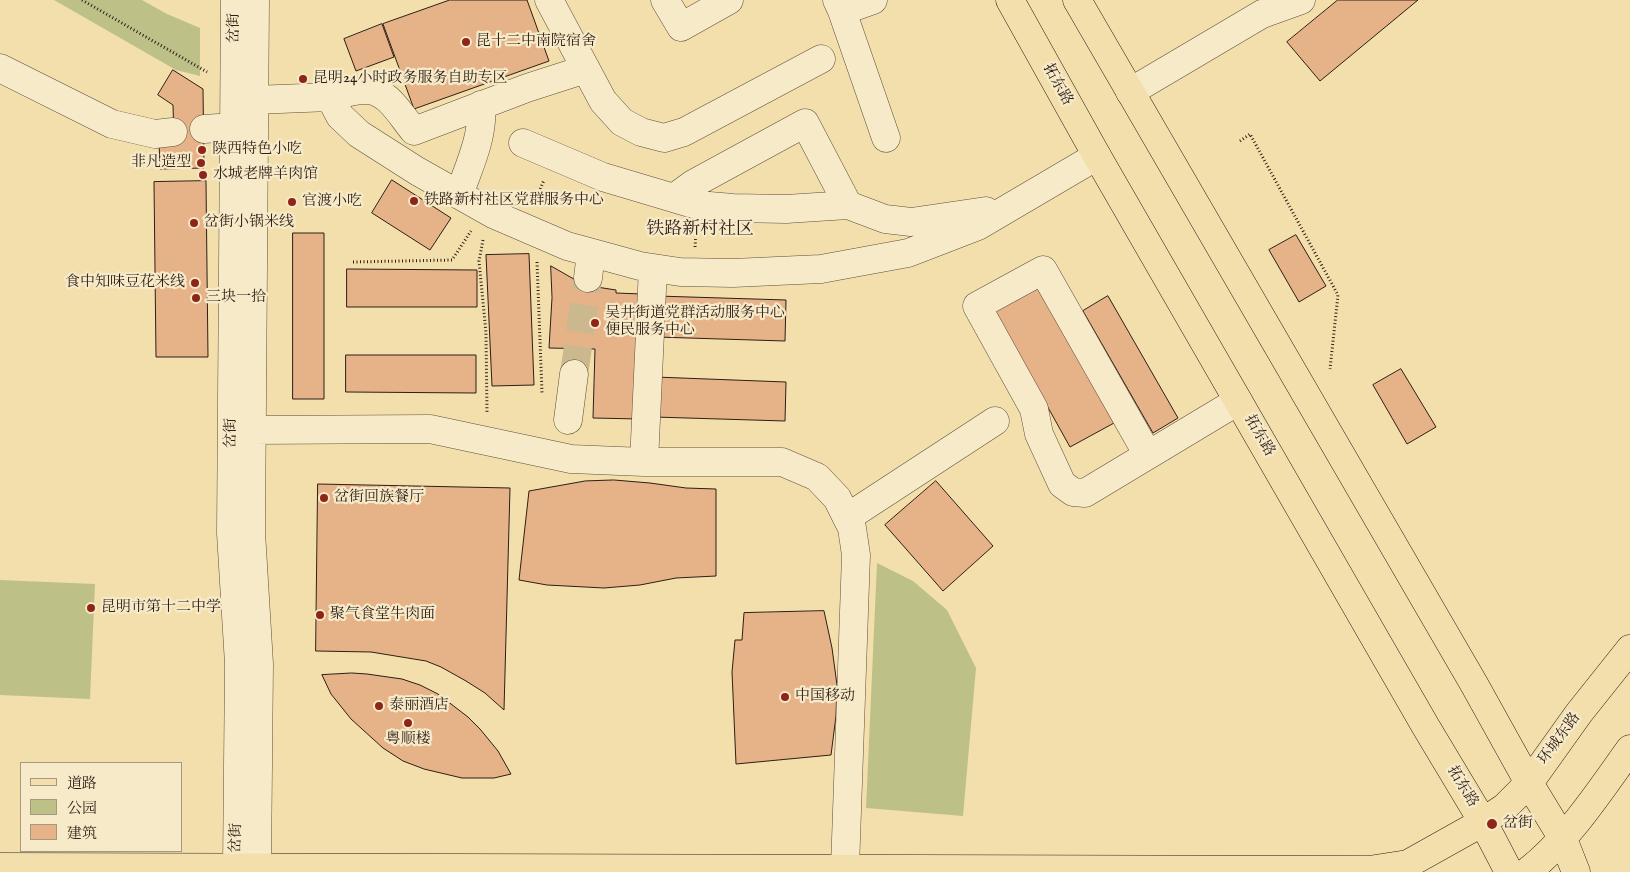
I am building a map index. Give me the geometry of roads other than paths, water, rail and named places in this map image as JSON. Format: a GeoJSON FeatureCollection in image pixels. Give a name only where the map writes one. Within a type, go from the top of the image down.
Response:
{"type":"FeatureCollection","features":[{"type":"Feature","properties":{"kind":"main road","name":"拓东路"},"geometry":{"type":"LineString","coordinates":[[1010,0],[1238,402],[1483,822],[1509,872]]}},
{"type":"Feature","properties":{"kind":"main road"},"geometry":{"type":"LineString","coordinates":[[1077,0],[1474,684],[1562,839],[1576,872]]}},
{"type":"Feature","properties":{"kind":"main road","name":"环城东路"},"geometry":{"type":"LineString","coordinates":[[0,867],[1369,870],[1408,864],[1483,822],[1505,807],[1529,783],[1579,713],[1630,649]]}},
{"type":"Feature","properties":{"kind":"main road"},"geometry":{"type":"LineString","coordinates":[[1527,872],[1562,839],[1630,749]]}},
{"type":"Feature","properties":{"kind":"street","name":"岔街"},"geometry":{"type":"LineString","coordinates":[[235,0],[244,94],[252,430],[251,532],[259,664],[247,869]]}},
{"type":"Feature","properties":{"kind":"street","name":"岔街"},"geometry":{"type":"LineString","coordinates":[[247,869],[239,664],[231,533],[234,127],[244,94],[255,0]]}},
{"type":"Feature","properties":{"kind":"street"},"geometry":{"type":"LineString","coordinates":[[549,0],[603,101],[622,122],[641,132],[664,138],[684,132],[821,59]]}},
{"type":"Feature","properties":{"kind":"street"},"geometry":{"type":"LineString","coordinates":[[665,0],[681,26],[729,0]]}},
{"type":"Feature","properties":{"kind":"street"},"geometry":{"type":"LineString","coordinates":[[873,0],[839,6],[886,138]]}},
{"type":"Feature","properties":{"kind":"street"},"geometry":{"type":"LineString","coordinates":[[1130,92],[1262,14],[1301,0]]}},
{"type":"Feature","properties":{"kind":"street"},"geometry":{"type":"LineString","coordinates":[[0,68],[112,124],[155,134],[173,132]]}},
{"type":"Feature","properties":{"kind":"street"},"geometry":{"type":"LineString","coordinates":[[244,94],[330,97],[364,90],[374,90],[386,97],[414,132],[481,105],[586,69]]}},
{"type":"Feature","properties":{"kind":"street"},"geometry":{"type":"LineString","coordinates":[[330,97],[340,116],[359,134],[417,171],[490,212],[536,234],[567,246],[590,265],[653,268],[680,272],[733,273],[821,269],[908,253],[978,226],[1097,156]]}},
{"type":"Feature","properties":{"kind":"street"},"geometry":{"type":"LineString","coordinates":[[459,195],[480,132],[481,105]]}},
{"type":"Feature","properties":{"kind":"street"},"geometry":{"type":"LineString","coordinates":[[674,198],[693,184],[805,123],[848,205]]}},
{"type":"Feature","properties":{"kind":"street"},"geometry":{"type":"LineString","coordinates":[[204,129],[234,127]]}},
{"type":"Feature","properties":{"kind":"street"},"geometry":{"type":"LineString","coordinates":[[523,143],[603,177],[697,205],[786,209],[848,205],[885,219],[911,222],[1008,208]]}},
{"type":"Feature","properties":{"kind":"street"},"geometry":{"type":"LineString","coordinates":[[644,462],[653,268]]}},
{"type":"Feature","properties":{"kind":"street"},"geometry":{"type":"LineString","coordinates":[[1148,455],[1043,270],[977,306],[1034,409],[1039,434],[1062,484],[1073,492],[1084,493],[1238,402]]}},
{"type":"Feature","properties":{"kind":"street"},"geometry":{"type":"LineString","coordinates":[[568,420],[574,374]]}},
{"type":"Feature","properties":{"kind":"street"},"geometry":{"type":"LineString","coordinates":[[848,517],[995,421]]}},
{"type":"Feature","properties":{"kind":"street"},"geometry":{"type":"LineString","coordinates":[[252,430],[430,429],[571,459],[644,462],[782,462],[817,477],[836,498],[848,517],[852,528],[856,555],[846,868]]}},
{"type":"Feature","properties":{"kind":"tunnel"},"geometry":{"type":"LineString","coordinates":[[574,374],[588,278]]}},
{"type":"Feature","properties":{"kind":"place","name":"昆十二中南院宿舍"},"geometry":{"type":"Point","coordinates":[466,42]}},
{"type":"Feature","properties":{"kind":"place","name":"昆明24小时政务服务自助专区"},"geometry":{"type":"Point","coordinates":[303,79]}},
{"type":"Feature","properties":{"kind":"place","name":"陕西特色小吃"},"geometry":{"type":"Point","coordinates":[202,150]}},
{"type":"Feature","properties":{"kind":"place","name":"非凡造型"},"geometry":{"type":"Point","coordinates":[201,163]}},
{"type":"Feature","properties":{"kind":"place","name":"水城老牌羊肉馆"},"geometry":{"type":"Point","coordinates":[203,175]}},
{"type":"Feature","properties":{"kind":"place","name":"铁路新村社区党群服务中心"},"geometry":{"type":"Point","coordinates":[414,201]}},
{"type":"Feature","properties":{"kind":"place","name":"官渡小吃"},"geometry":{"type":"Point","coordinates":[292,202]}},
{"type":"Feature","properties":{"kind":"place","name":"岔街小锅米线"},"geometry":{"type":"Point","coordinates":[194,223]}},
{"type":"Feature","properties":{"kind":"place","name":"食中知味豆花米线"},"geometry":{"type":"Point","coordinates":[195,283]}},
{"type":"Feature","properties":{"kind":"place","name":"三块一拾"},"geometry":{"type":"Point","coordinates":[196,298]}},
{"type":"Feature","properties":{"kind":"place","name":"吴井街道党群活动服务中心 便民服务中心"},"geometry":{"type":"Point","coordinates":[595,323]}},
{"type":"Feature","properties":{"kind":"place","name":"岔街回族餐厅"},"geometry":{"type":"Point","coordinates":[324,498]}},
{"type":"Feature","properties":{"kind":"place","name":"昆明市第十二中学"},"geometry":{"type":"Point","coordinates":[91,608]}},
{"type":"Feature","properties":{"kind":"place","name":"聚气食堂牛肉面"},"geometry":{"type":"Point","coordinates":[320,615]}},
{"type":"Feature","properties":{"kind":"place","name":"中国移动"},"geometry":{"type":"Point","coordinates":[785,697]}},
{"type":"Feature","properties":{"kind":"place","name":"泰丽酒店"},"geometry":{"type":"Point","coordinates":[379,706]}},
{"type":"Feature","properties":{"kind":"place","name":"粤顺楼"},"geometry":{"type":"Point","coordinates":[408,723]}},
{"type":"Feature","properties":{"kind":"place","name":"岔街"},"geometry":{"type":"Point","coordinates":[1492,824]}},
{"type":"Feature","properties":{"kind":"district","name":"铁路新村社区"},"geometry":{"type":"Point","coordinates":[700,230]}}]}
